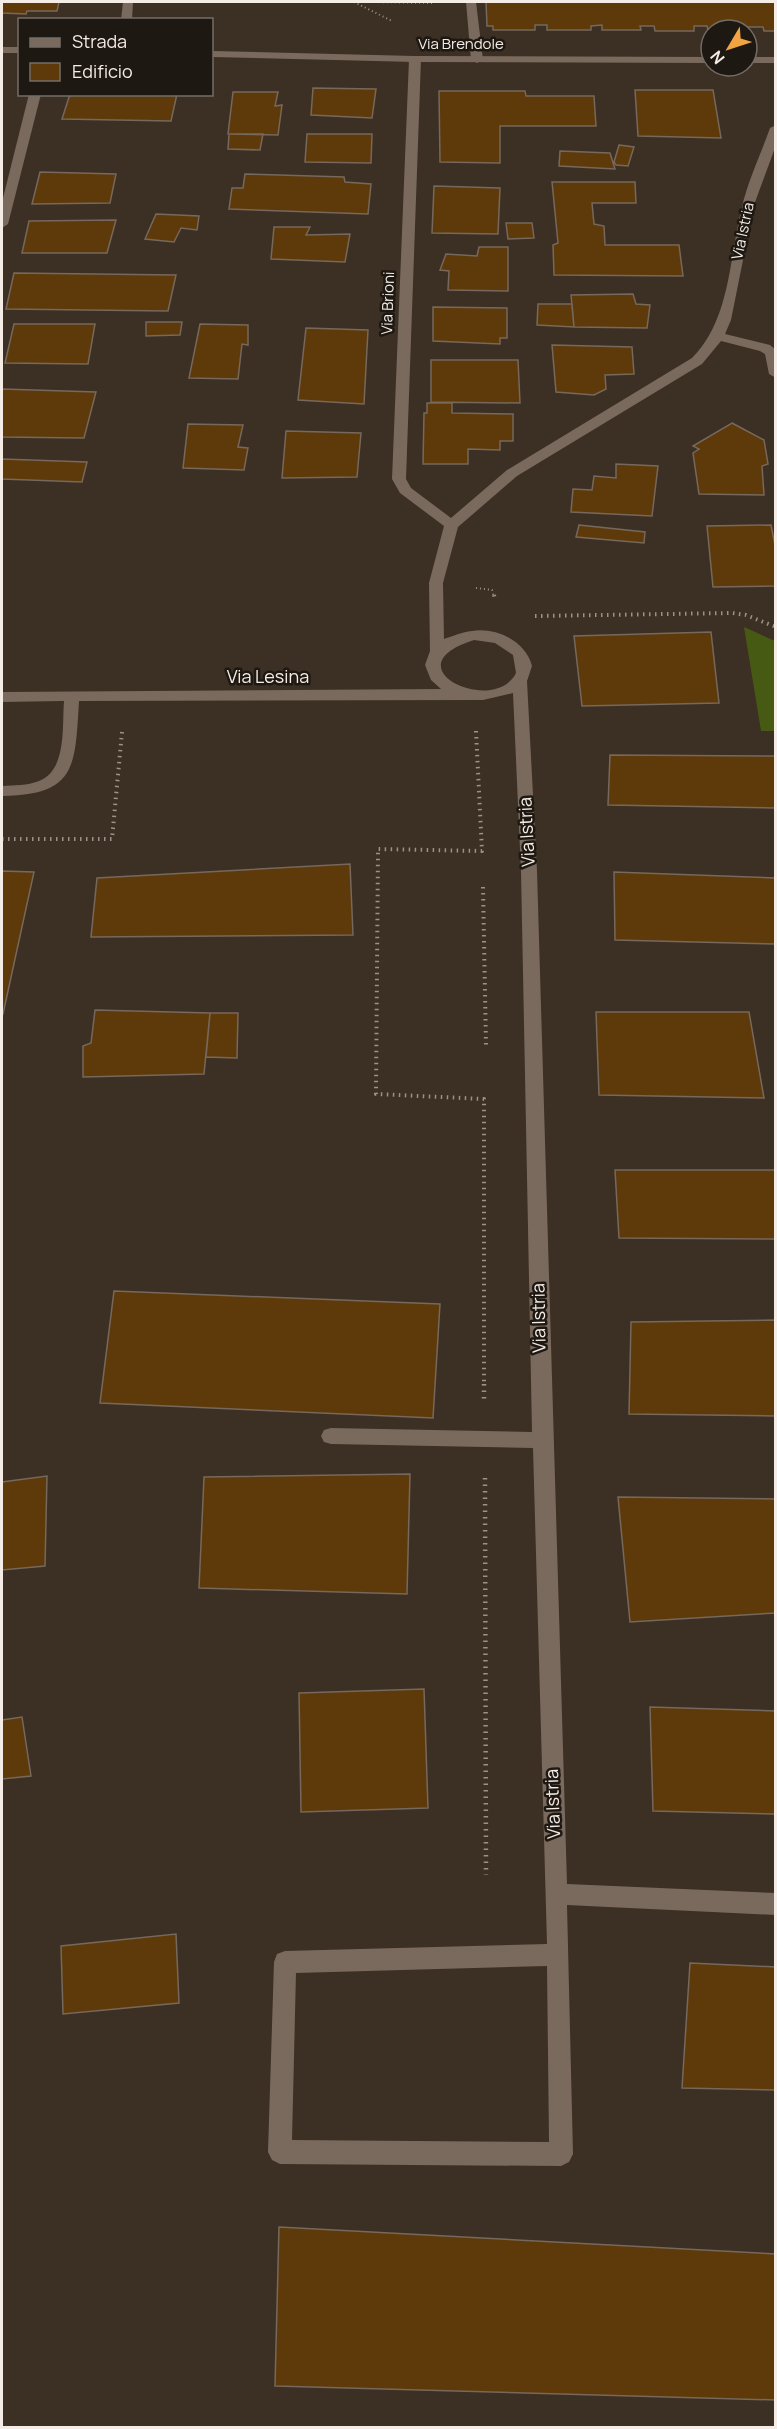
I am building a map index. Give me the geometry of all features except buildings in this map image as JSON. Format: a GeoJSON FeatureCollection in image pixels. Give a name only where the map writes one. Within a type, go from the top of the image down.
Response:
{"type":"FeatureCollection","features":[{"type":"Feature","properties":{"kind":"street"},"geometry":{"type":"LineString","coordinates":[[126,18],[128,2]]}},
{"type":"Feature","properties":{"kind":"street"},"geometry":{"type":"LineString","coordinates":[[471,2],[477,60]]}},
{"type":"Feature","properties":{"kind":"street"},"geometry":{"type":"LineString","coordinates":[[2,50],[18,50]]}},
{"type":"Feature","properties":{"kind":"street","name":"Via Brendole"},"geometry":{"type":"LineString","coordinates":[[213,54],[477,60],[699,60]]}},
{"type":"Feature","properties":{"kind":"street","name":"Via Brioni"},"geometry":{"type":"LineString","coordinates":[[415,59],[399,479],[405,490],[451,525]]}},
{"type":"Feature","properties":{"kind":"street"},"geometry":{"type":"LineString","coordinates":[[759,60],[776,60]]}},
{"type":"Feature","properties":{"kind":"street"},"geometry":{"type":"LineString","coordinates":[[2,224],[34,96]]}},
{"type":"Feature","properties":{"kind":"street","name":"Via Istria"},"geometry":{"type":"LineString","coordinates":[[451,525],[512,472],[697,361],[718,336],[725,320],[748,205],[776,128]]}},
{"type":"Feature","properties":{"kind":"street"},"geometry":{"type":"LineString","coordinates":[[718,336],[764,347],[771,353],[776,374]]}},
{"type":"Feature","properties":{"kind":"street"},"geometry":{"type":"LineString","coordinates":[[451,525],[436,583],[437,650],[432,660],[432,670],[438,681],[464,694],[480,696],[496,694],[511,689],[520,681]]}},
{"type":"Feature","properties":{"kind":"street","name":"Via Istria"},"geometry":{"type":"LineString","coordinates":[[437,650],[446,643],[472,635],[502,639],[521,653],[525,663],[525,672],[520,681],[529,871],[542,1440],[558,1955],[561,2154],[280,2152],[285,1962],[558,1955]]}},
{"type":"Feature","properties":{"kind":"street","name":"Via Lesina"},"geometry":{"type":"LineString","coordinates":[[2,697],[464,694]]}},
{"type":"Feature","properties":{"kind":"street"},"geometry":{"type":"LineString","coordinates":[[2,791],[40,788],[51,783],[63,770],[72,697]]}},
{"type":"Feature","properties":{"kind":"street"},"geometry":{"type":"LineString","coordinates":[[331,1436],[542,1440]]}},
{"type":"Feature","properties":{"kind":"street"},"geometry":{"type":"LineString","coordinates":[[556,1894],[776,1904]]}},
{"type":"Feature","properties":{"kind":"path"},"geometry":{"type":"LineString","coordinates":[[375,2],[432,3]]}},
{"type":"Feature","properties":{"kind":"path"},"geometry":{"type":"LineString","coordinates":[[436,583],[492,590],[496,601]]}},
{"type":"Feature","properties":{"kind":"path"},"geometry":{"type":"LineString","coordinates":[[535,616],[732,613],[746,615],[776,627]]}},
{"type":"Feature","properties":{"kind":"path"},"geometry":{"type":"LineString","coordinates":[[2,839],[112,839],[122,729]]}},
{"type":"Feature","properties":{"kind":"path"},"geometry":{"type":"LineString","coordinates":[[476,729],[482,851],[378,849],[376,1094],[484,1099],[486,1875]]}},
{"type":"Feature","properties":{"kind":"path"},"geometry":{"type":"LineString","coordinates":[[483,887],[486,1045]]}},
{"type":"Feature","properties":{"kind":"green space"},"geometry":{"type":"Polygon","coordinates":[[[744,627],[775,641],[775,731],[761,731],[744,627]]]}}]}
